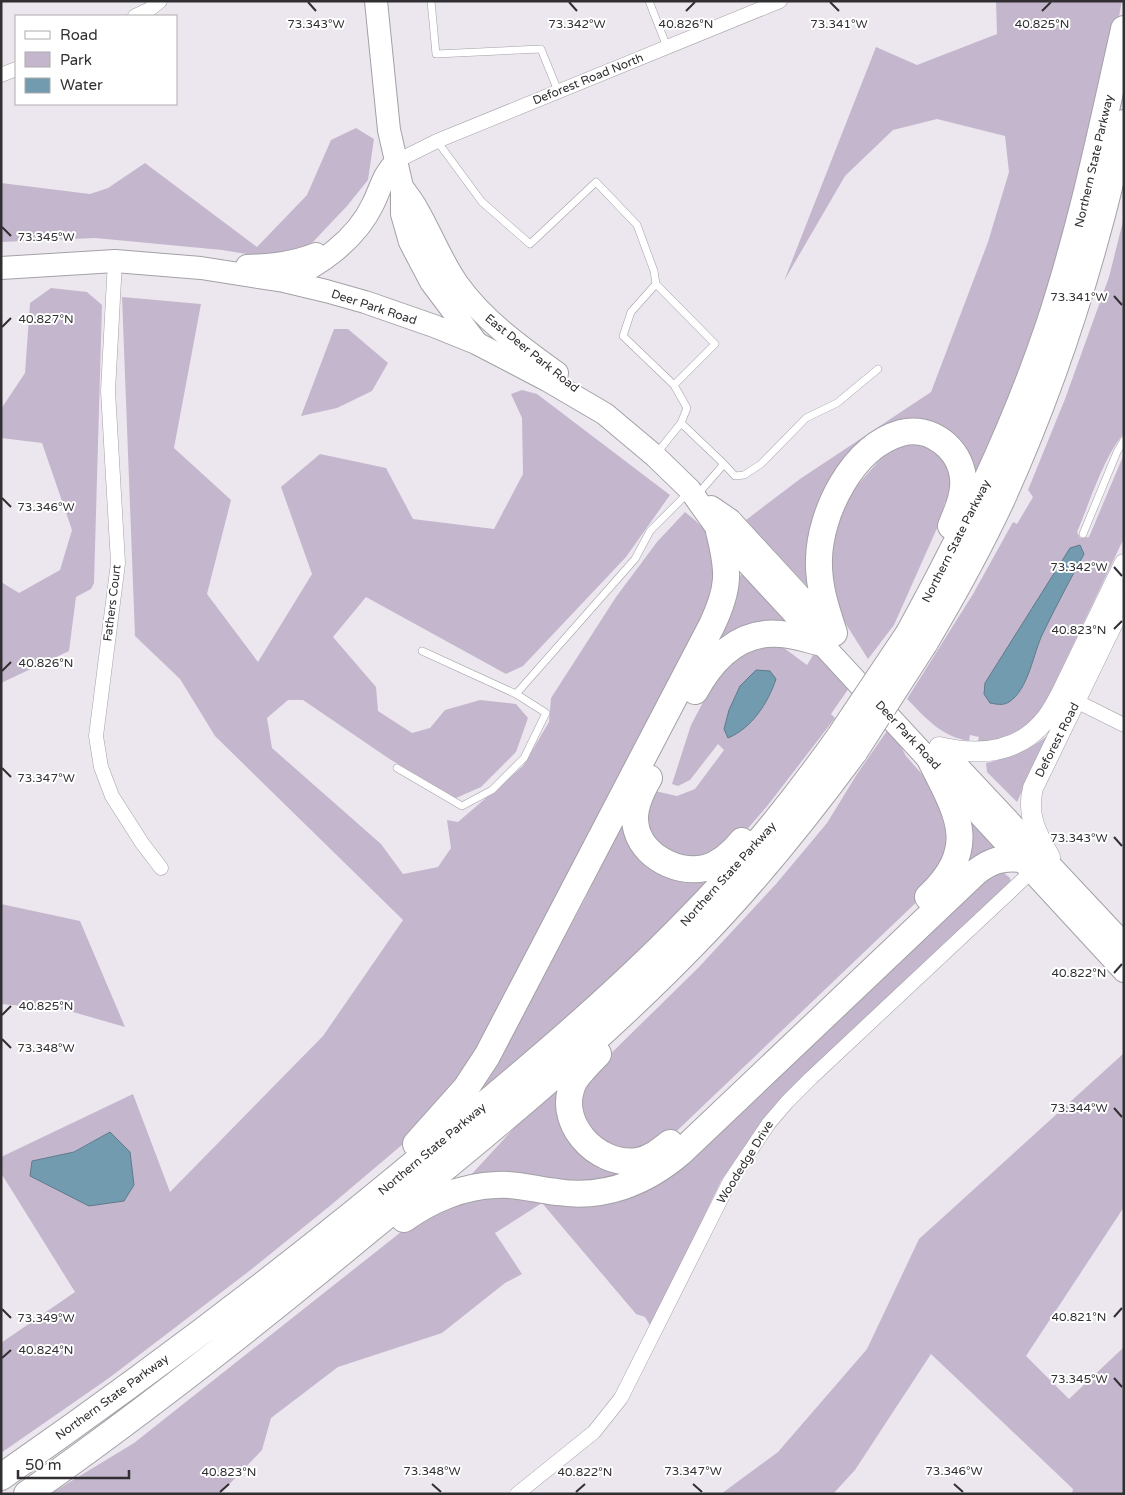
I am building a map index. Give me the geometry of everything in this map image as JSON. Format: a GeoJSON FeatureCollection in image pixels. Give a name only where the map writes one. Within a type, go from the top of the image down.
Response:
{"type":"FeatureCollection","features":[{"type":"Feature","properties":{"kind":"highway","name":"Northern State Parkway"},"geometry":{"type":"LineString","coordinates":[[917,639],[978,501],[1035,364],[1061,287],[1085,204],[1124,28]]}},
{"type":"Feature","properties":{"kind":"highway","name":"Northern State Parkway"},"geometry":{"type":"LineString","coordinates":[[27,1494],[157,1399],[285,1299],[459,1158],[535,1092],[613,1022],[694,944],[749,884],[804,818],[847,744],[984,535],[1001,500],[1032,428],[1074,312],[1097,234],[1124,123]]}},
{"type":"Feature","properties":{"kind":"highway"},"geometry":{"type":"LineString","coordinates":[[1097,234],[1124,166]]}},
{"type":"Feature","properties":{"kind":"highway"},"geometry":{"type":"LineString","coordinates":[[816,769],[731,853],[706,868],[687,869],[676,867],[658,859],[644,845],[636,828],[637,806],[646,784],[705,673],[722,653],[742,641],[767,634],[828,638],[826,610],[819,576],[820,544],[828,512],[834,497],[844,481],[864,456],[889,438],[910,431],[930,435],[947,445],[956,458],[963,478],[963,487],[955,516],[917,639]]}},
{"type":"Feature","properties":{"kind":"highway"},"geometry":{"type":"LineString","coordinates":[[298,1257],[438,1121],[466,1088],[487,1056],[719,611],[727,581],[725,558],[719,531]]}},
{"type":"Feature","properties":{"kind":"highway","name":"Northern State Parkway"},"geometry":{"type":"LineString","coordinates":[[1,1477],[126,1388],[298,1257],[402,1174],[522,1072],[598,1006],[687,921],[738,866],[816,769],[847,744]]}},
{"type":"Feature","properties":{"kind":"highway"},"geometry":{"type":"LineString","coordinates":[[694,944],[634,1020],[575,1080],[570,1098],[575,1125],[588,1145],[608,1157],[618,1160],[637,1161],[663,1149],[944,881],[955,861],[960,828],[935,753]]}},
{"type":"Feature","properties":{"kind":"highway"},"geometry":{"type":"LineString","coordinates":[[285,1299],[376,1242],[416,1211],[453,1194],[477,1187],[497,1184],[523,1186],[568,1194],[591,1193],[627,1186],[649,1176],[680,1153],[976,872],[995,860],[1010,858],[1026,865]]}},
{"type":"Feature","properties":{"kind":"main road","name":"East Deer Park Road"},"geometry":{"type":"LineString","coordinates":[[376,1],[389,130],[402,186],[402,214],[410,242],[431,282],[476,343]]}},
{"type":"Feature","properties":{"kind":"main road"},"geometry":{"type":"LineString","coordinates":[[284,281],[322,260],[343,244],[362,224],[387,171],[396,161]]}},
{"type":"Feature","properties":{"kind":"main road","name":"East Deer Park Road"},"geometry":{"type":"LineString","coordinates":[[402,186],[417,209],[442,259],[457,283],[474,304],[514,342],[562,377],[605,414]]}},
{"type":"Feature","properties":{"kind":"main road"},"geometry":{"type":"LineString","coordinates":[[202,268],[276,264],[303,260],[343,244]]}},
{"type":"Feature","properties":{"kind":"main road","name":"Deer Park Road"},"geometry":{"type":"LineString","coordinates":[[1,268],[115,261],[202,268],[284,281],[365,302],[476,343],[547,380],[605,414],[655,456],[693,494],[730,520],[828,638]]}},
{"type":"Feature","properties":{"kind":"main road","name":"Deer Park Road"},"geometry":{"type":"LineString","coordinates":[[693,494],[719,531],[828,638],[935,753],[1064,880],[1119,939]]}},
{"type":"Feature","properties":{"kind":"main road","name":"Deer Park Road"},"geometry":{"type":"LineString","coordinates":[[935,753],[1026,865],[1124,971]]}},
{"type":"Feature","properties":{"kind":"street"},"geometry":{"type":"LineString","coordinates":[[137,15],[150,9],[160,1]]}},
{"type":"Feature","properties":{"kind":"street","name":"Deforest Road North"},"geometry":{"type":"LineString","coordinates":[[396,161],[437,141],[780,1]]}},
{"type":"Feature","properties":{"kind":"street"},"geometry":{"type":"LineString","coordinates":[[1,75],[15,69]]}},
{"type":"Feature","properties":{"kind":"street","name":"Fathers Court"},"geometry":{"type":"LineString","coordinates":[[115,261],[108,392],[118,563],[96,736],[101,767],[112,796],[142,843],[161,868]]}},
{"type":"Feature","properties":{"kind":"street","name":"Deforest Road"},"geometry":{"type":"LineString","coordinates":[[935,753],[955,751],[977,753],[998,750],[1016,743],[1038,728],[1050,713],[1061,694],[1124,564]]}},
{"type":"Feature","properties":{"kind":"street","name":"Deforest Road"},"geometry":{"type":"LineString","coordinates":[[1064,880],[1037,836],[1031,820],[1031,796],[1036,780],[1076,702],[1124,600]]}},
{"type":"Feature","properties":{"kind":"street"},"geometry":{"type":"LineString","coordinates":[[1076,702],[1124,725]]}},
{"type":"Feature","properties":{"kind":"street","name":"Woodedge Drive"},"geometry":{"type":"LineString","coordinates":[[517,1494],[594,1432],[621,1398],[730,1181],[758,1136],[778,1112],[818,1071],[1026,865]]}},
{"type":"Feature","properties":{"kind":"lane"},"geometry":{"type":"LineString","coordinates":[[431,1],[436,54],[541,49],[558,91]]}},
{"type":"Feature","properties":{"kind":"lane"},"geometry":{"type":"LineString","coordinates":[[649,1],[667,47]]}},
{"type":"Feature","properties":{"kind":"lane"},"geometry":{"type":"LineString","coordinates":[[437,141],[482,202],[530,244],[596,182],[637,224],[654,271],[656,284],[715,344],[674,385]]}},
{"type":"Feature","properties":{"kind":"lane"},"geometry":{"type":"LineString","coordinates":[[655,456],[681,423],[687,408],[674,385],[623,336],[631,312],[656,284]]}},
{"type":"Feature","properties":{"kind":"lane"},"geometry":{"type":"LineString","coordinates":[[681,423],[735,476],[744,475],[761,464],[806,418],[836,403],[878,369]]}},
{"type":"Feature","properties":{"kind":"lane"},"geometry":{"type":"LineString","coordinates":[[1083,534],[1117,452],[1124,440]]}},
{"type":"Feature","properties":{"kind":"lane"},"geometry":{"type":"LineString","coordinates":[[516,694],[635,559],[650,531],[724,464]]}},
{"type":"Feature","properties":{"kind":"lane"},"geometry":{"type":"LineString","coordinates":[[396,768],[462,806],[492,790],[524,758],[546,712],[516,694],[422,651]]}},
{"type":"Feature","properties":{"kind":"green space"},"geometry":{"type":"Polygon","coordinates":[[[996,1],[1122,1],[1099,119],[1030,364],[973,478],[969,453],[953,437],[870,443],[807,586],[746,520],[800,479],[931,392],[988,242],[1009,172],[1005,136],[937,119],[893,130],[845,176],[784,281],[876,47],[917,65],[997,34],[996,1]]]}},
{"type":"Feature","properties":{"kind":"green space"},"geometry":{"type":"Polygon","coordinates":[[[356,128],[374,139],[368,180],[347,206],[312,243],[278,259],[222,250],[95,238],[1,242],[1,183],[90,194],[108,188],[145,163],[257,247],[307,195],[331,140],[356,128]]]}},
{"type":"Feature","properties":{"kind":"green space"},"geometry":{"type":"Polygon","coordinates":[[[1124,217],[1124,433],[1116,443],[1103,467],[1077,532],[1080,538],[1089,537],[1124,454],[1124,538],[1041,712],[1020,731],[1006,738],[978,741],[979,737],[970,735],[969,741],[959,739],[934,725],[907,699],[973,594],[1013,522],[1017,524],[1033,497],[1028,490],[1065,399],[1109,277],[1124,217]]]}},
{"type":"Feature","properties":{"kind":"green space"},"geometry":{"type":"Polygon","coordinates":[[[51,288],[87,292],[102,305],[94,583],[91,589],[76,597],[69,651],[1,683],[1,582],[19,593],[60,570],[72,530],[42,443],[1,438],[1,409],[25,373],[30,303],[51,288]]]}},
{"type":"Feature","properties":{"kind":"green space"},"geometry":{"type":"Polygon","coordinates":[[[122,297],[201,304],[174,448],[231,500],[207,594],[258,662],[312,574],[281,487],[320,454],[386,468],[413,519],[494,529],[523,474],[522,418],[511,394],[522,390],[537,394],[670,495],[626,557],[523,666],[506,674],[366,597],[333,637],[376,687],[378,711],[412,733],[430,728],[445,710],[480,700],[516,704],[528,718],[516,752],[481,787],[456,798],[391,760],[303,700],[288,700],[267,718],[272,748],[381,844],[403,874],[438,867],[451,848],[447,820],[458,822],[523,766],[549,722],[551,698],[616,597],[657,542],[685,512],[696,521],[710,538],[716,555],[720,590],[455,1089],[403,1144],[248,1272],[109,1378],[1,1453],[1,1343],[75,1292],[1,1173],[1,1157],[133,1094],[170,1192],[323,1036],[403,920],[215,736],[180,679],[135,636],[122,297]],[[110,1132],[74,1152],[32,1161],[30,1176],[46,1183],[130,1152],[110,1132]]]}},
{"type":"Feature","properties":{"kind":"green space"},"geometry":{"type":"Polygon","coordinates":[[[334,329],[348,329],[388,363],[372,391],[337,408],[301,416],[334,329]]]}},
{"type":"Feature","properties":{"kind":"green space"},"geometry":{"type":"Polygon","coordinates":[[[910,441],[934,445],[953,459],[953,502],[945,502],[938,526],[894,625],[868,659],[837,610],[830,572],[836,528],[853,490],[884,455],[910,441]]]}},
{"type":"Feature","properties":{"kind":"green space"},"geometry":{"type":"Polygon","coordinates":[[[744,574],[791,623],[721,646],[716,640],[739,576],[744,574]]]}},
{"type":"Feature","properties":{"kind":"green space"},"geometry":{"type":"Polygon","coordinates":[[[764,646],[784,648],[807,665],[815,652],[851,685],[831,714],[835,718],[768,805],[737,841],[708,858],[683,860],[657,845],[647,821],[650,803],[655,791],[677,796],[695,789],[724,750],[718,744],[690,780],[678,786],[672,784],[691,725],[719,672],[741,651],[764,646]]]}},
{"type":"Feature","properties":{"kind":"green space"},"geometry":{"type":"Polygon","coordinates":[[[889,728],[893,731],[906,756],[943,798],[954,846],[924,895],[661,1146],[633,1155],[611,1149],[589,1131],[581,1102],[591,1073],[698,968],[776,884],[827,823],[857,774],[889,728]]]}},
{"type":"Feature","properties":{"kind":"green space"},"geometry":{"type":"Polygon","coordinates":[[[1051,733],[1017,802],[987,772],[986,763],[1020,752],[1051,733]]]}},
{"type":"Feature","properties":{"kind":"green space"},"geometry":{"type":"Polygon","coordinates":[[[625,818],[702,879],[705,887],[671,925],[475,1101],[470,1096],[523,1014],[585,899],[625,818]]]}},
{"type":"Feature","properties":{"kind":"green space"},"geometry":{"type":"Polygon","coordinates":[[[970,820],[994,847],[993,850],[965,865],[970,820]]]}},
{"type":"Feature","properties":{"kind":"green space"},"geometry":{"type":"Polygon","coordinates":[[[992,872],[1003,872],[1010,878],[1011,882],[806,1074],[757,1128],[721,1181],[651,1327],[645,1317],[636,1314],[542,1203],[495,1233],[522,1274],[505,1283],[442,1333],[338,1367],[271,1418],[262,1450],[220,1494],[50,1494],[134,1443],[401,1232],[434,1212],[477,1197],[624,1196],[992,872]]]}},
{"type":"Feature","properties":{"kind":"green space"},"geometry":{"type":"Polygon","coordinates":[[[1,904],[80,921],[125,1027],[66,1010],[1,1004],[1,904]]]}},
{"type":"Feature","properties":{"kind":"green space"},"geometry":{"type":"Polygon","coordinates":[[[1124,1053],[1124,1207],[1026,1356],[1069,1399],[1124,1347],[1124,1494],[1072,1494],[1073,1489],[931,1354],[855,1470],[833,1494],[721,1494],[778,1452],[867,1349],[919,1239],[1124,1053]]]}},
{"type":"Feature","properties":{"kind":"green space"},"geometry":{"type":"Polygon","coordinates":[[[564,1084],[565,1108],[620,1168],[624,1183],[469,1177],[516,1126],[564,1084]]]}},
{"type":"Feature","properties":{"kind":"water"},"geometry":{"type":"Polygon","coordinates":[[[1080,545],[1084,554],[1039,641],[1030,670],[1021,689],[1007,703],[990,703],[984,694],[985,683],[1070,548],[1080,545]]]}},
{"type":"Feature","properties":{"kind":"water"},"geometry":{"type":"Polygon","coordinates":[[[756,670],[770,671],[776,679],[773,688],[764,706],[752,721],[737,734],[728,738],[724,729],[729,710],[740,686],[756,670]]]}},
{"type":"Feature","properties":{"kind":"water"},"geometry":{"type":"Polygon","coordinates":[[[110,1132],[130,1152],[134,1185],[124,1201],[89,1206],[30,1176],[32,1161],[74,1152],[110,1132]]]}}]}
